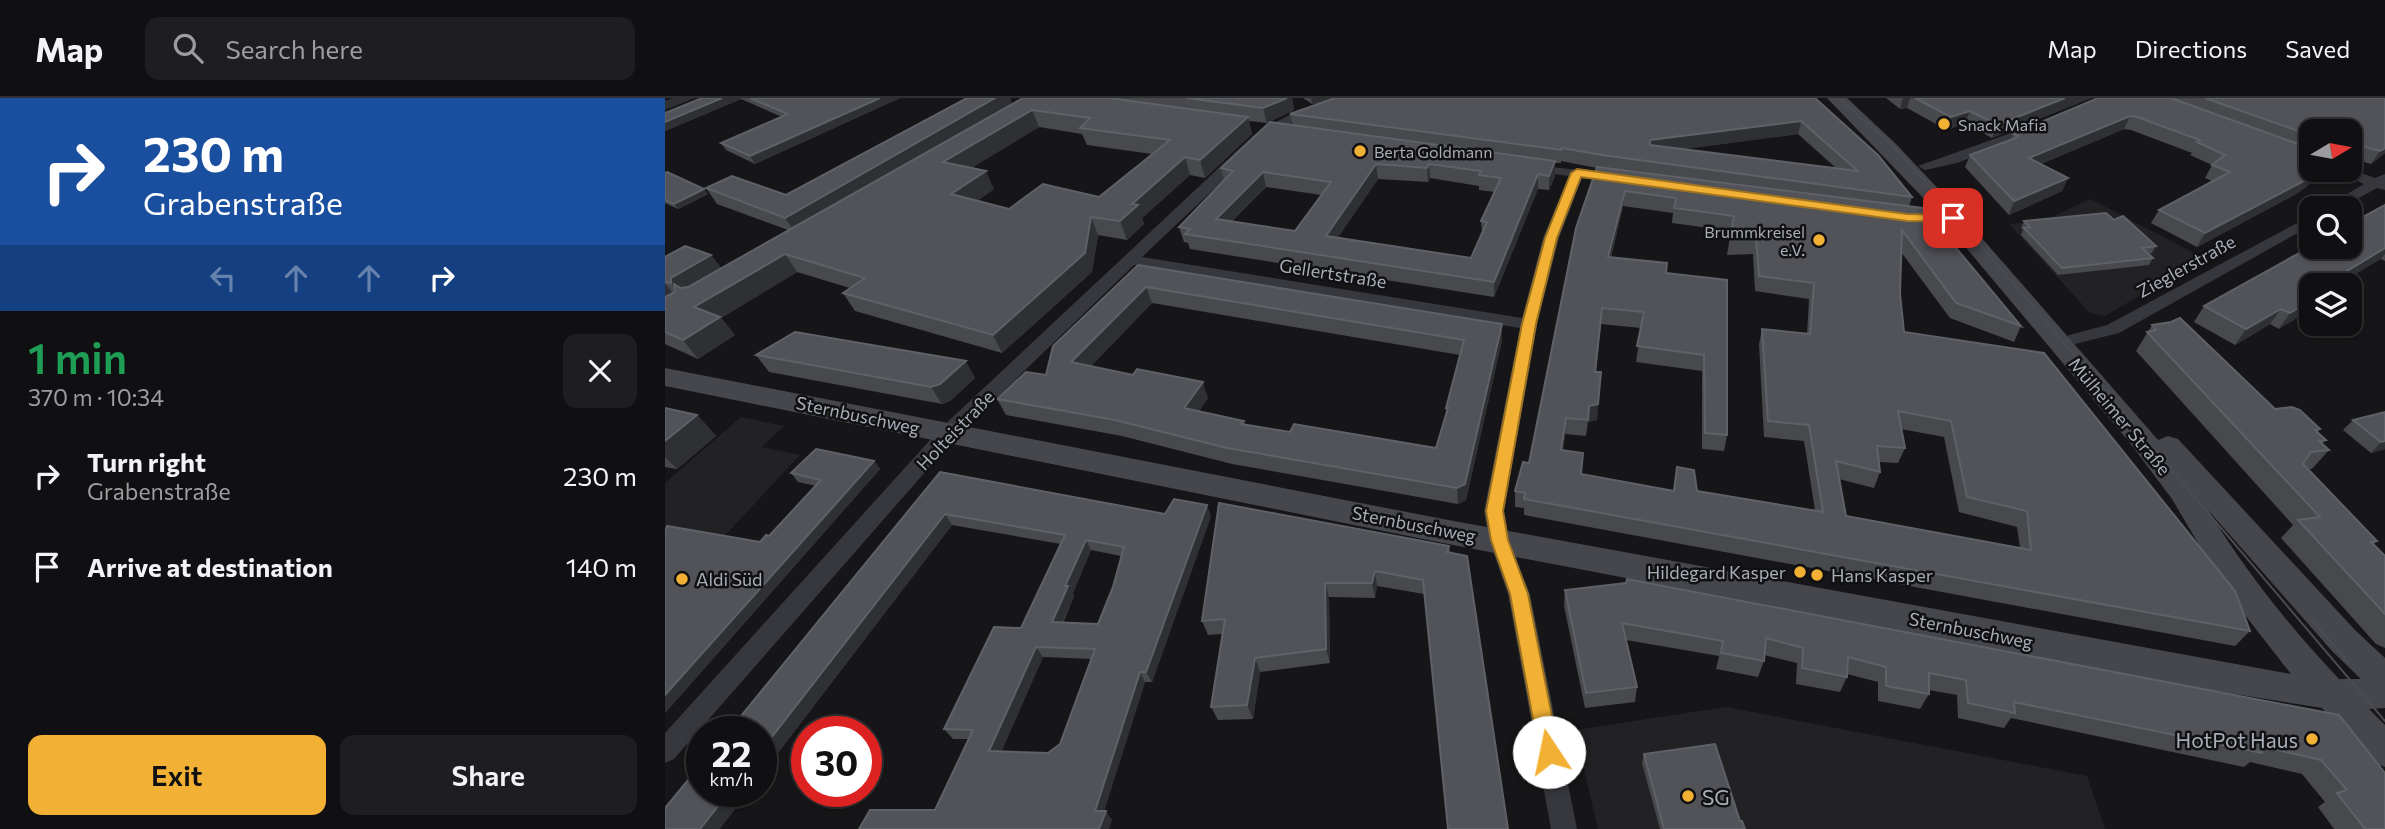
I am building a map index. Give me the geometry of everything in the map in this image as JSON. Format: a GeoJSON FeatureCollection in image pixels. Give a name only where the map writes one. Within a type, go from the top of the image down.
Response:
{"type":"FeatureCollection","features":[{"type":"Feature","properties":{"kind":"main road","name":"Mülheimer Straße"},"geometry":{"type":"LineString","coordinates":[[1836,98],[1961,218],[2075,340],[2344,641],[2385,680]]}},
{"type":"Feature","properties":{"kind":"main road","name":"Mülheimer Straße"},"geometry":{"type":"LineString","coordinates":[[1851,98],[1925,166],[1961,218],[2163,466],[2239,584],[2331,692],[2385,750]]}},
{"type":"Feature","properties":{"kind":"main road","name":"Sternbuschweg"},"geometry":{"type":"LineString","coordinates":[[665,377],[947,434],[2197,673],[2331,692],[2385,693]]}},
{"type":"Feature","properties":{"kind":"street","name":"Holteistraße"},"geometry":{"type":"LineString","coordinates":[[665,751],[947,434],[1130,260],[1260,130],[1359,98]]}},
{"type":"Feature","properties":{"kind":"street"},"geometry":{"type":"LineString","coordinates":[[1925,166],[1962,157],[2049,122]]}},
{"type":"Feature","properties":{"kind":"street"},"geometry":{"type":"LineString","coordinates":[[1260,130],[1294,134]]}},
{"type":"Feature","properties":{"kind":"street"},"geometry":{"type":"LineString","coordinates":[[1509,164],[1632,180]]}},
{"type":"Feature","properties":{"kind":"street"},"geometry":{"type":"LineString","coordinates":[[1564,829],[1519,594],[1499,540],[1495,502],[1529,324],[1551,238],[1577,173]]}},
{"type":"Feature","properties":{"kind":"street"},"geometry":{"type":"LineString","coordinates":[[2363,177],[2382,183]]}},
{"type":"Feature","properties":{"kind":"street"},"geometry":{"type":"LineString","coordinates":[[2355,196],[2382,183]]}},
{"type":"Feature","properties":{"kind":"street"},"geometry":{"type":"LineString","coordinates":[[1895,216],[1961,218]]}},
{"type":"Feature","properties":{"kind":"street","name":"Zieglerstraße"},"geometry":{"type":"LineString","coordinates":[[2075,340],[2113,329],[2299,226]]}},
{"type":"Feature","properties":{"kind":"street","name":"Gellertstraße"},"geometry":{"type":"LineString","coordinates":[[1130,260],[1529,324]]}},
{"type":"Feature","properties":{"kind":"shaded area"},"geometry":{"type":"Polygon","coordinates":[[[2090,199],[2204,258],[2105,316],[2090,313],[2009,224],[2044,221],[2090,199]]]}},
{"type":"Feature","properties":{"kind":"shaded area"},"geometry":{"type":"Polygon","coordinates":[[[741,417],[784,426],[762,447],[800,455],[720,541],[665,614],[665,483],[741,417]]]}},
{"type":"Feature","properties":{"kind":"shaded area"},"geometry":{"type":"Polygon","coordinates":[[[1726,707],[2087,776],[2105,829],[1598,829],[1575,730],[1726,707]]]}},
{"type":"Feature","properties":{"kind":"building"},"geometry":{"type":"Polygon","coordinates":[[[702,98],[722,98],[665,122],[665,113],[702,98]]]}},
{"type":"Feature","properties":{"kind":"building"},"geometry":{"type":"Polygon","coordinates":[[[750,98],[880,98],[750,156],[721,143],[788,114],[750,98]]]}},
{"type":"Feature","properties":{"kind":"building"},"geometry":{"type":"Polygon","coordinates":[[[967,98],[995,98],[785,218],[706,188],[732,176],[786,195],[967,98]]]}},
{"type":"Feature","properties":{"kind":"building"},"geometry":{"type":"Polygon","coordinates":[[[1023,98],[1109,98],[1248,117],[1200,160],[1185,157],[1132,204],[1138,205],[1120,221],[1091,217],[1085,253],[993,335],[843,293],[865,278],[785,254],[694,307],[720,317],[683,340],[665,332],[665,297],[675,292],[674,284],[681,288],[688,287],[1023,98]],[[1032,110],[943,162],[986,171],[951,194],[1009,209],[1043,184],[1099,197],[1170,140],[1080,128],[1090,118],[1032,110]]]}},
{"type":"Feature","properties":{"kind":"building"},"geometry":{"type":"Polygon","coordinates":[[[1186,98],[1287,98],[1263,108],[1186,98]]]}},
{"type":"Feature","properties":{"kind":"building"},"geometry":{"type":"Polygon","coordinates":[[[1335,98],[1815,98],[1878,155],[1912,197],[1562,148],[1561,150],[1290,114],[1335,98]],[[1801,121],[1650,140],[1650,145],[1858,171],[1801,121]]]}},
{"type":"Feature","properties":{"kind":"building"},"geometry":{"type":"Polygon","coordinates":[[[1915,98],[2065,98],[1997,125],[1970,111],[1951,117],[1915,98]]]}},
{"type":"Feature","properties":{"kind":"building"},"geometry":{"type":"Polygon","coordinates":[[[2098,98],[2171,98],[2299,144],[2299,182],[2302,182],[2205,233],[2159,210],[2230,172],[2212,165],[2225,155],[2197,142],[2200,140],[2130,116],[2029,158],[2068,178],[2014,201],[1970,155],[2018,136],[2013,134],[2098,98]]]}},
{"type":"Feature","properties":{"kind":"building"},"geometry":{"type":"Polygon","coordinates":[[[2205,98],[2385,98],[2385,148],[2380,151],[2363,146],[2363,119],[2299,119],[2299,131],[2205,98]]]}},
{"type":"Feature","properties":{"kind":"building"},"geometry":{"type":"Polygon","coordinates":[[[1270,122],[1555,161],[1549,176],[1538,174],[1494,282],[1185,234],[1190,229],[1179,227],[1233,171],[1221,168],[1270,122]],[[1376,164],[1326,236],[1471,258],[1487,222],[1481,221],[1501,178],[1479,175],[1481,171],[1429,164],[1427,168],[1376,164]],[[1263,172],[1216,219],[1295,231],[1331,182],[1263,172]]]}},
{"type":"Feature","properties":{"kind":"building"},"geometry":{"type":"Polygon","coordinates":[[[1597,167],[1923,208],[2021,326],[1956,303],[1902,230],[1900,294],[1904,332],[2044,353],[2235,591],[2250,631],[1524,499],[1525,493],[1515,491],[1523,462],[1529,463],[1576,228],[1597,167]],[[1625,191],[1608,257],[1667,263],[1666,273],[1727,280],[1727,435],[1705,433],[1704,355],[1637,346],[1644,312],[1602,308],[1595,372],[1601,372],[1598,404],[1589,406],[1588,420],[1566,418],[1561,450],[1583,453],[1581,474],[1674,491],[1677,467],[1694,470],[1697,491],[1823,512],[1809,425],[1768,421],[1762,329],[1810,334],[1814,283],[1759,276],[1756,239],[1730,239],[1734,216],[1674,208],[1676,198],[1625,191]],[[1898,411],[1905,448],[1877,446],[1880,472],[1836,461],[1846,516],[2031,550],[2027,511],[1967,497],[1951,421],[1898,411]]]}},
{"type":"Feature","properties":{"kind":"building"},"geometry":{"type":"Polygon","coordinates":[[[667,172],[704,189],[674,204],[665,200],[667,172]]]}},
{"type":"Feature","properties":{"kind":"building"},"geometry":{"type":"Polygon","coordinates":[[[2385,205],[2385,248],[2344,273],[2299,273],[2299,308],[2290,313],[2281,309],[2246,329],[2204,306],[2299,253],[2299,259],[2362,259],[2362,217],[2385,205]]]}},
{"type":"Feature","properties":{"kind":"building"},"geometry":{"type":"Polygon","coordinates":[[[2106,213],[2114,220],[2123,216],[2156,246],[2142,248],[2153,258],[2062,268],[2024,228],[2030,227],[2024,221],[2106,213]]]}},
{"type":"Feature","properties":{"kind":"building"},"geometry":{"type":"Polygon","coordinates":[[[685,246],[711,255],[671,278],[671,283],[665,282],[665,257],[685,246]]]}},
{"type":"Feature","properties":{"kind":"building"},"geometry":{"type":"Polygon","coordinates":[[[1138,265],[1502,324],[1465,484],[1457,488],[1227,448],[1115,420],[997,399],[1026,372],[1046,375],[1053,346],[1138,265]],[[1146,287],[1071,362],[1133,375],[1137,369],[1203,382],[1184,408],[1244,421],[1241,424],[1290,432],[1294,424],[1436,448],[1464,340],[1146,287]]]}},
{"type":"Feature","properties":{"kind":"building"},"geometry":{"type":"Polygon","coordinates":[[[2180,318],[2275,409],[2292,407],[2300,410],[2320,429],[2315,430],[2326,440],[2319,441],[2329,450],[2311,452],[2303,464],[2377,541],[2371,542],[2385,556],[2385,614],[2298,520],[2320,517],[2147,332],[2156,330],[2152,325],[2180,318]]]}},
{"type":"Feature","properties":{"kind":"building"},"geometry":{"type":"Polygon","coordinates":[[[795,332],[966,361],[940,384],[931,387],[756,355],[795,332]]]}},
{"type":"Feature","properties":{"kind":"building"},"geometry":{"type":"Polygon","coordinates":[[[665,408],[697,415],[665,441],[665,408]]]}},
{"type":"Feature","properties":{"kind":"building"},"geometry":{"type":"Polygon","coordinates":[[[2385,412],[2385,441],[2381,442],[2353,420],[2385,412]]]}},
{"type":"Feature","properties":{"kind":"building"},"geometry":{"type":"Polygon","coordinates":[[[816,449],[874,461],[665,695],[667,526],[760,542],[766,535],[769,536],[821,480],[791,473],[816,449]]]}},
{"type":"Feature","properties":{"kind":"building"},"geometry":{"type":"Polygon","coordinates":[[[940,472],[1165,514],[1174,499],[1207,505],[1146,672],[1140,672],[1095,811],[1106,811],[1099,829],[859,829],[870,810],[935,810],[973,730],[944,729],[994,627],[1021,628],[1065,535],[945,514],[777,730],[777,716],[741,716],[940,472]],[[1086,540],[1052,622],[1098,624],[1113,587],[1124,547],[1086,540]],[[1036,647],[989,751],[1048,753],[1060,744],[1095,649],[1036,647]]]}},
{"type":"Feature","properties":{"kind":"building"},"geometry":{"type":"Polygon","coordinates":[[[1219,503],[1449,546],[1447,552],[1467,556],[1508,829],[1448,829],[1423,580],[1375,571],[1372,583],[1325,583],[1326,649],[1255,658],[1247,705],[1211,707],[1225,619],[1202,621],[1219,503]]]}},
{"type":"Feature","properties":{"kind":"building"},"geometry":{"type":"Polygon","coordinates":[[[1627,579],[2339,715],[2385,773],[2385,829],[2365,829],[2337,793],[2347,790],[2321,760],[2260,746],[2262,753],[2014,702],[2015,713],[1968,703],[1966,680],[1929,673],[1929,694],[1886,686],[1886,667],[1848,657],[1847,677],[1802,668],[1803,648],[1766,638],[1764,661],[1721,653],[1723,641],[1622,623],[1637,687],[1586,693],[1565,590],[1626,583],[1627,579]]]}},
{"type":"Feature","properties":{"kind":"building","name":"SG"},"geometry":{"type":"Polygon","coordinates":[[[1715,744],[1745,829],[1664,829],[1644,754],[1715,744]]]}},
{"type":"Feature","properties":{"kind":"building"},"geometry":{"type":"Polygon","coordinates":[[[686,782],[686,807],[717,807],[700,829],[665,829],[665,808],[686,782]]]}},
{"type":"Feature","properties":{"kind":"tram line"},"geometry":{"type":"LineString","coordinates":[[1839,98],[1891,144],[1939,196],[2385,721]]}},
{"type":"Feature","properties":{"kind":"tram line"},"geometry":{"type":"LineString","coordinates":[[2312,620],[2349,663]]}},
{"type":"Feature","properties":{"kind":"place","name":"Snack Mafia"},"geometry":{"type":"Point","coordinates":[1944,124]}},
{"type":"Feature","properties":{"kind":"place","name":"Berta Goldmann"},"geometry":{"type":"Point","coordinates":[1360,151]}},
{"type":"Feature","properties":{"kind":"place","name":"Brummkreisel e.V."},"geometry":{"type":"Point","coordinates":[1819,240]}},
{"type":"Feature","properties":{"kind":"place","name":"Hildegard Kasper"},"geometry":{"type":"Point","coordinates":[1800,572]}},
{"type":"Feature","properties":{"kind":"place","name":"Hans Kasper"},"geometry":{"type":"Point","coordinates":[1817,575]}},
{"type":"Feature","properties":{"kind":"place","name":"Aldi Süd"},"geometry":{"type":"Point","coordinates":[682,579]}},
{"type":"Feature","properties":{"kind":"place","name":"HotPot Haus"},"geometry":{"type":"Point","coordinates":[2312,739]}},
{"type":"Feature","properties":{"kind":"place","name":"SG"},"geometry":{"type":"Point","coordinates":[1688,796]}},
{"type":"Feature","properties":{"kind":"route"},"geometry":{"type":"LineString","coordinates":[[1549,752],[1519,594],[1499,540],[1494,511],[1529,324],[1551,238],[1577,173],[1923,219],[1953,218]]}}]}
